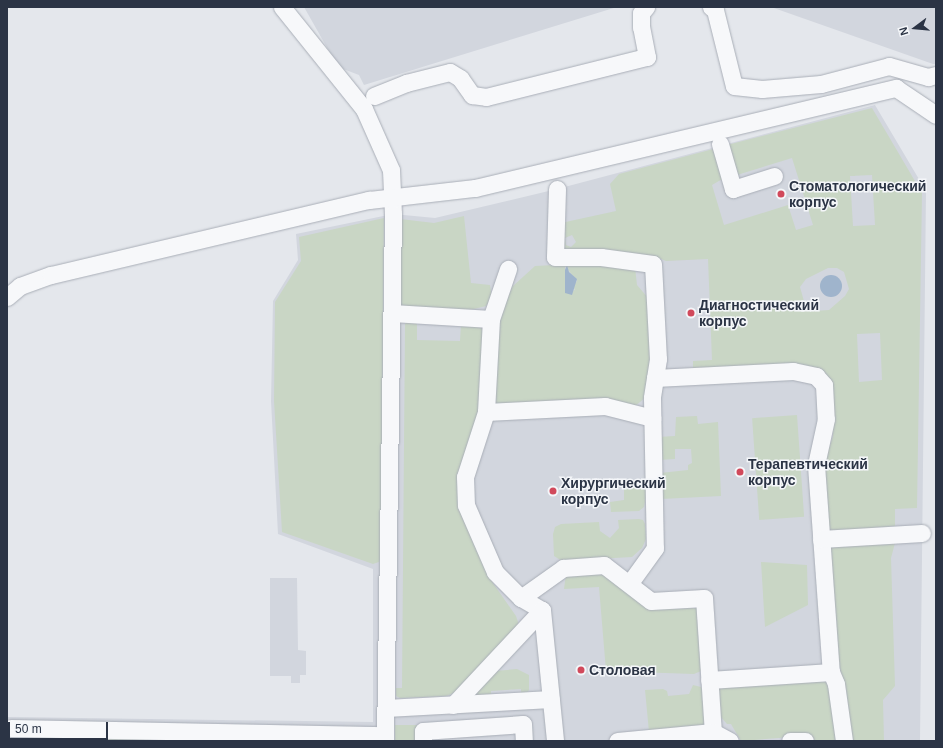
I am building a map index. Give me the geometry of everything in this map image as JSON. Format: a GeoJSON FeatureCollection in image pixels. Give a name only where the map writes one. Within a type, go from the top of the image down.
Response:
{"type":"FeatureCollection","features":[{"type":"Feature","properties":{"kind":"street"},"geometry":{"type":"LineString","coordinates":[[10,728],[385,738],[392,313],[393,197],[391,170],[364,109],[282,7]]}},
{"type":"Feature","properties":{"kind":"street"},"geometry":{"type":"LineString","coordinates":[[374,96],[406,84],[450,72],[460,78],[472,95],[486,97],[647,57],[640,27],[641,13],[646,7]]}},
{"type":"Feature","properties":{"kind":"street"},"geometry":{"type":"LineString","coordinates":[[711,7],[714,10],[734,86],[762,89],[822,84],[889,66],[928,77],[936,75]]}},
{"type":"Feature","properties":{"kind":"street"},"geometry":{"type":"LineString","coordinates":[[7,296],[20,286],[51,275],[370,200],[475,188],[896,88],[936,114]]}},
{"type":"Feature","properties":{"kind":"street"},"geometry":{"type":"LineString","coordinates":[[720,144],[734,189],[774,176]]}},
{"type":"Feature","properties":{"kind":"street"},"geometry":{"type":"LineString","coordinates":[[557,189],[555,257],[601,257],[653,264],[658,359],[652,418],[655,548],[629,584]]}},
{"type":"Feature","properties":{"kind":"street"},"geometry":{"type":"LineString","coordinates":[[508,269],[491,319],[486,412],[465,477],[466,505],[495,572],[521,598],[542,610]]}},
{"type":"Feature","properties":{"kind":"street"},"geometry":{"type":"LineString","coordinates":[[392,313],[491,319]]}},
{"type":"Feature","properties":{"kind":"street"},"geometry":{"type":"LineString","coordinates":[[655,378],[793,371],[816,376],[824,385],[826,419],[816,465],[831,672],[836,684],[844,741]]}},
{"type":"Feature","properties":{"kind":"street"},"geometry":{"type":"LineString","coordinates":[[486,412],[605,406],[652,418]]}},
{"type":"Feature","properties":{"kind":"street"},"geometry":{"type":"LineString","coordinates":[[822,539],[922,533]]}},
{"type":"Feature","properties":{"kind":"street"},"geometry":{"type":"LineString","coordinates":[[521,598],[563,568],[604,565],[651,601],[704,598],[713,732]]}},
{"type":"Feature","properties":{"kind":"street"},"geometry":{"type":"LineString","coordinates":[[452,705],[542,610]]}},
{"type":"Feature","properties":{"kind":"street"},"geometry":{"type":"LineString","coordinates":[[542,610],[555,741]]}},
{"type":"Feature","properties":{"kind":"street"},"geometry":{"type":"LineString","coordinates":[[709,680],[831,672]]}},
{"type":"Feature","properties":{"kind":"street"},"geometry":{"type":"LineString","coordinates":[[386,708],[551,699]]}},
{"type":"Feature","properties":{"kind":"street"},"geometry":{"type":"LineString","coordinates":[[423,741],[423,731],[523,724],[524,741]]}},
{"type":"Feature","properties":{"kind":"street"},"geometry":{"type":"LineString","coordinates":[[616,741],[713,732],[730,741]]}},
{"type":"Feature","properties":{"kind":"street"},"geometry":{"type":"LineString","coordinates":[[790,741],[805,741]]}},
{"type":"Feature","properties":{"kind":"shaded area"},"geometry":{"type":"Polygon","coordinates":[[[304,7],[617,7],[364,85],[359,75],[338,67],[304,7]]]}},
{"type":"Feature","properties":{"kind":"shaded area"},"geometry":{"type":"Polygon","coordinates":[[[771,7],[936,7],[936,64],[933,64],[771,7]]]}},
{"type":"Feature","properties":{"kind":"shaded area"},"geometry":{"type":"Polygon","coordinates":[[[875,105],[926,191],[920,741],[7,741],[7,717],[373,722],[373,569],[278,534],[271,401],[273,301],[298,260],[296,234],[393,214],[435,218],[557,189],[875,105]]]}},
{"type":"Feature","properties":{"kind":"shaded area"},"geometry":{"type":"Polygon","coordinates":[[[270,578],[297,578],[298,650],[306,651],[306,675],[300,675],[300,683],[291,683],[291,676],[270,676],[270,578]]]}},
{"type":"Feature","properties":{"kind":"green space"},"geometry":{"type":"Polygon","coordinates":[[[872,108],[922,193],[917,508],[895,509],[895,526],[830,532],[826,529],[822,469],[833,436],[827,380],[693,372],[693,361],[712,360],[708,259],[666,261],[656,257],[563,249],[561,223],[616,211],[610,184],[619,174],[717,148],[724,178],[712,185],[724,225],[788,205],[796,230],[813,225],[792,158],[737,175],[727,145],[872,108]],[[872,175],[850,176],[853,226],[875,225],[872,175]],[[572,235],[565,238],[566,245],[571,247],[576,242],[572,235]],[[828,268],[806,279],[800,287],[805,305],[814,311],[829,310],[845,296],[849,289],[844,272],[837,268],[828,268]],[[880,333],[857,334],[859,382],[882,380],[880,333]]]}},
{"type":"Feature","properties":{"kind":"green space"},"geometry":{"type":"Polygon","coordinates":[[[464,216],[471,283],[490,285],[492,298],[486,306],[466,311],[400,306],[400,219],[434,223],[464,216]]]}},
{"type":"Feature","properties":{"kind":"green space"},"geometry":{"type":"Polygon","coordinates":[[[384,218],[381,557],[379,562],[373,564],[282,532],[274,401],[275,302],[301,261],[299,237],[384,218]]]}},
{"type":"Feature","properties":{"kind":"green space"},"geometry":{"type":"Polygon","coordinates":[[[595,263],[635,267],[637,285],[649,299],[652,344],[646,397],[634,407],[492,404],[498,321],[502,306],[513,286],[535,266],[595,263]],[[565,266],[565,293],[575,290],[573,286],[577,281],[565,266]]]}},
{"type":"Feature","properties":{"kind":"green space"},"geometry":{"type":"Polygon","coordinates":[[[409,320],[417,320],[417,340],[460,341],[461,324],[476,326],[483,329],[479,410],[459,472],[470,533],[493,583],[516,616],[519,625],[454,693],[446,696],[400,698],[396,696],[396,688],[402,688],[405,324],[409,320]]]}},
{"type":"Feature","properties":{"kind":"green space"},"geometry":{"type":"Polygon","coordinates":[[[797,415],[804,517],[759,520],[752,418],[797,415]]]}},
{"type":"Feature","properties":{"kind":"green space"},"geometry":{"type":"Polygon","coordinates":[[[697,416],[698,424],[718,422],[721,496],[661,499],[660,473],[688,470],[688,465],[692,463],[691,449],[675,449],[675,459],[659,460],[658,437],[675,436],[676,417],[697,416]]]}},
{"type":"Feature","properties":{"kind":"green space"},"geometry":{"type":"Polygon","coordinates":[[[649,482],[644,507],[639,511],[611,512],[610,502],[624,500],[624,485],[649,482]]]}},
{"type":"Feature","properties":{"kind":"green space"},"geometry":{"type":"Polygon","coordinates":[[[618,520],[643,520],[645,524],[646,539],[642,548],[632,557],[562,561],[554,556],[553,534],[555,527],[561,524],[599,522],[600,531],[610,538],[619,528],[618,520]]]}},
{"type":"Feature","properties":{"kind":"green space"},"geometry":{"type":"Polygon","coordinates":[[[895,543],[891,558],[895,686],[883,700],[884,741],[850,741],[840,668],[835,664],[829,549],[834,546],[895,543]]]}},
{"type":"Feature","properties":{"kind":"green space"},"geometry":{"type":"Polygon","coordinates":[[[761,562],[807,565],[808,605],[765,627],[761,562]]]}},
{"type":"Feature","properties":{"kind":"green space"},"geometry":{"type":"Polygon","coordinates":[[[600,570],[651,609],[697,608],[701,671],[694,674],[606,671],[599,587],[564,589],[566,574],[600,570]]]}},
{"type":"Feature","properties":{"kind":"green space"},"geometry":{"type":"Polygon","coordinates":[[[517,669],[529,675],[529,690],[526,694],[521,695],[521,689],[491,691],[491,697],[471,698],[495,671],[517,669]]]}},
{"type":"Feature","properties":{"kind":"green space"},"geometry":{"type":"Polygon","coordinates":[[[819,678],[828,681],[839,741],[812,741],[805,736],[741,741],[731,724],[727,724],[719,715],[716,688],[720,685],[819,678]]]}},
{"type":"Feature","properties":{"kind":"green space"},"geometry":{"type":"Polygon","coordinates":[[[693,685],[701,687],[703,691],[706,721],[703,726],[649,732],[645,690],[663,689],[667,691],[668,696],[689,694],[693,685]]]}},
{"type":"Feature","properties":{"kind":"green space"},"geometry":{"type":"Polygon","coordinates":[[[395,725],[419,725],[419,741],[395,741],[395,725]]]}},
{"type":"Feature","properties":{"kind":"green space"},"geometry":{"type":"Polygon","coordinates":[[[7,739],[151,739],[151,741],[7,741],[7,739]]]}},
{"type":"Feature","properties":{"kind":"water"},"geometry":{"type":"Polygon","coordinates":[[[567,265],[569,272],[577,279],[572,295],[565,293],[565,270],[567,265]]]}},
{"type":"Feature","properties":{"kind":"water"},"geometry":{"type":"Polygon","coordinates":[[[831,275],[839,278],[842,286],[839,294],[831,297],[823,294],[820,286],[823,278],[831,275]]]}},
{"type":"Feature","properties":{"kind":"place","name":"Стоматологический корпус"},"geometry":{"type":"Point","coordinates":[781,194]}},
{"type":"Feature","properties":{"kind":"place","name":"Диагностический корпус"},"geometry":{"type":"Point","coordinates":[691,313]}},
{"type":"Feature","properties":{"kind":"place","name":"Терапевтический корпус"},"geometry":{"type":"Point","coordinates":[740,472]}},
{"type":"Feature","properties":{"kind":"place","name":"Хирургический корпус"},"geometry":{"type":"Point","coordinates":[553,491]}},
{"type":"Feature","properties":{"kind":"place","name":"Столовая"},"geometry":{"type":"Point","coordinates":[581,670]}}]}
